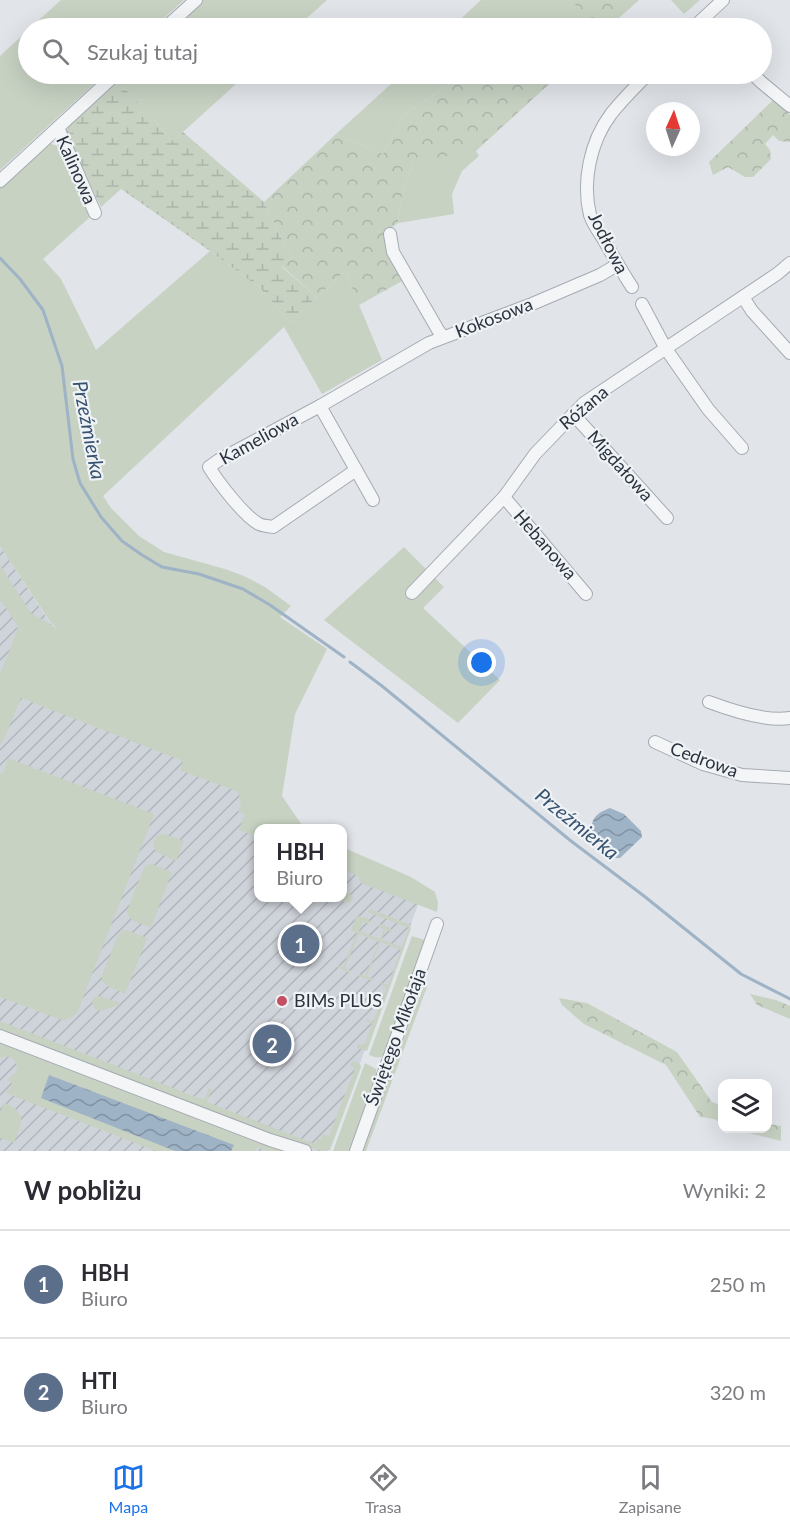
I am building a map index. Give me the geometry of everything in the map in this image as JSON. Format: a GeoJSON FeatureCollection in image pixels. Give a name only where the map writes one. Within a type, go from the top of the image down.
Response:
{"type":"FeatureCollection","features":[{"type":"Feature","properties":{"kind":"street"},"geometry":{"type":"LineString","coordinates":[[176,18],[196,0]]}},
{"type":"Feature","properties":{"kind":"street"},"geometry":{"type":"LineString","coordinates":[[704,18],[723,0]]}},
{"type":"Feature","properties":{"kind":"street","name":"Kalinowa"},"geometry":{"type":"LineString","coordinates":[[0,181],[105,84]]}},
{"type":"Feature","properties":{"kind":"street","name":"Jodłowa"},"geometry":{"type":"LineString","coordinates":[[632,287],[617,266],[591,218],[587,194],[589,164],[601,130],[610,115],[639,84]]}},
{"type":"Feature","properties":{"kind":"street"},"geometry":{"type":"LineString","coordinates":[[763,84],[790,106]]}},
{"type":"Feature","properties":{"kind":"street","name":"Kalinowa"},"geometry":{"type":"LineString","coordinates":[[58,128],[95,213]]}},
{"type":"Feature","properties":{"kind":"street","name":"Kokosowa"},"geometry":{"type":"LineString","coordinates":[[390,234],[393,252],[443,337],[532,304],[617,266]]}},
{"type":"Feature","properties":{"kind":"street","name":"Różana"},"geometry":{"type":"LineString","coordinates":[[412,592],[504,497],[536,454],[584,403],[790,263]]}},
{"type":"Feature","properties":{"kind":"street"},"geometry":{"type":"LineString","coordinates":[[743,297],[752,311],[790,353]]}},
{"type":"Feature","properties":{"kind":"street"},"geometry":{"type":"LineString","coordinates":[[642,304],[666,349],[708,409],[742,448]]}},
{"type":"Feature","properties":{"kind":"street","name":"Kameliowa"},"geometry":{"type":"LineString","coordinates":[[356,470],[273,527],[261,525],[251,518],[216,480],[209,467],[443,337]]}},
{"type":"Feature","properties":{"kind":"street","name":"Kameliowa"},"geometry":{"type":"LineString","coordinates":[[320,405],[373,500]]}},
{"type":"Feature","properties":{"kind":"street","name":"Migdałowa"},"geometry":{"type":"LineString","coordinates":[[573,414],[667,518]]}},
{"type":"Feature","properties":{"kind":"street","name":"Hebanowa"},"geometry":{"type":"LineString","coordinates":[[504,497],[586,594]]}},
{"type":"Feature","properties":{"kind":"street"},"geometry":{"type":"LineString","coordinates":[[709,702],[731,710],[778,720],[790,718]]}},
{"type":"Feature","properties":{"kind":"street","name":"Cedrowa"},"geometry":{"type":"LineString","coordinates":[[655,742],[703,764],[742,775],[790,778]]}},
{"type":"Feature","properties":{"kind":"street","name":"Świętego Mikołaja"},"geometry":{"type":"LineString","coordinates":[[356,1151],[437,924]]}},
{"type":"Feature","properties":{"kind":"street"},"geometry":{"type":"LineString","coordinates":[[0,1036],[270,1140],[305,1151]]}},
{"type":"Feature","properties":{"kind":"shaded area"},"geometry":{"type":"Polygon","coordinates":[[[0,546],[51,624],[282,796],[300,824],[254,824],[254,902],[347,902],[347,850],[420,899],[328,1151],[280,1151],[29,1054],[276,1151],[0,1151],[0,546]]]}},
{"type":"Feature","properties":{"kind":"green space"},"geometry":{"type":"Polygon","coordinates":[[[61,0],[184,0],[164,18],[41,18],[61,0]]]}},
{"type":"Feature","properties":{"kind":"green space"},"geometry":{"type":"Polygon","coordinates":[[[203,0],[327,0],[307,18],[183,18],[203,0]]]}},
{"type":"Feature","properties":{"kind":"green space"},"geometry":{"type":"Polygon","coordinates":[[[481,0],[570,0],[594,18],[462,18],[481,0]]]}},
{"type":"Feature","properties":{"kind":"green space"},"geometry":{"type":"Polygon","coordinates":[[[570,0],[639,0],[619,18],[589,18],[570,0]]]}},
{"type":"Feature","properties":{"kind":"green space"},"geometry":{"type":"Polygon","coordinates":[[[671,0],[700,0],[684,14],[671,0]]]}},
{"type":"Feature","properties":{"kind":"green space"},"geometry":{"type":"Polygon","coordinates":[[[18,39],[18,84],[94,84],[0,170],[0,56],[18,39]]]}},
{"type":"Feature","properties":{"kind":"green space"},"geometry":{"type":"Polygon","coordinates":[[[113,84],[121,84],[173,141],[183,132],[264,202],[291,258],[282,267],[317,297],[290,322],[260,288],[121,189],[101,207],[66,135],[69,125],[113,84]]]}},
{"type":"Feature","properties":{"kind":"green space"},"geometry":{"type":"Polygon","coordinates":[[[121,84],[236,84],[173,141],[121,84]]]}},
{"type":"Feature","properties":{"kind":"green space"},"geometry":{"type":"Polygon","coordinates":[[[391,84],[449,84],[405,114],[383,154],[336,134],[391,84]]]}},
{"type":"Feature","properties":{"kind":"green space"},"geometry":{"type":"Polygon","coordinates":[[[449,84],[549,84],[475,151],[414,162],[403,192],[398,223],[385,232],[404,280],[359,305],[345,271],[317,297],[282,266],[291,258],[264,202],[336,134],[383,154],[405,114],[449,84]]]}},
{"type":"Feature","properties":{"kind":"green space"},"geometry":{"type":"Polygon","coordinates":[[[543,84],[549,84],[476,151],[479,156],[462,171],[452,194],[454,214],[398,223],[403,192],[414,162],[543,84]]]}},
{"type":"Feature","properties":{"kind":"green space"},"geometry":{"type":"Polygon","coordinates":[[[774,99],[790,115],[790,142],[779,141],[773,135],[765,144],[770,150],[771,159],[753,177],[745,177],[728,167],[713,175],[709,162],[774,99]]]}},
{"type":"Feature","properties":{"kind":"green space"},"geometry":{"type":"Polygon","coordinates":[[[49,143],[57,146],[90,217],[43,259],[61,279],[96,350],[210,251],[260,288],[290,322],[345,271],[382,360],[322,394],[284,327],[103,496],[111,508],[139,536],[164,552],[225,569],[265,587],[291,606],[280,617],[327,649],[295,714],[282,796],[301,824],[254,824],[254,836],[239,830],[245,814],[238,811],[241,800],[236,791],[180,770],[183,761],[21,698],[2,744],[0,743],[0,675],[17,625],[0,599],[0,565],[31,613],[58,629],[51,623],[0,546],[0,187],[49,143]]]}},
{"type":"Feature","properties":{"kind":"green space"},"geometry":{"type":"Polygon","coordinates":[[[404,547],[444,587],[423,608],[500,680],[458,723],[324,620],[404,547]]]}},
{"type":"Feature","properties":{"kind":"green space"},"geometry":{"type":"Polygon","coordinates":[[[8,758],[154,814],[77,1013],[67,1020],[0,997],[0,773],[3,773],[8,758]]]}},
{"type":"Feature","properties":{"kind":"green space"},"geometry":{"type":"Polygon","coordinates":[[[160,834],[184,841],[176,861],[156,852],[153,844],[160,834]]]}},
{"type":"Feature","properties":{"kind":"green space"},"geometry":{"type":"Polygon","coordinates":[[[347,849],[411,877],[435,892],[438,902],[437,912],[361,883],[358,876],[347,871],[347,849]]]}},
{"type":"Feature","properties":{"kind":"green space"},"geometry":{"type":"Polygon","coordinates":[[[152,864],[172,872],[151,927],[130,918],[127,911],[144,868],[152,864]]]}},
{"type":"Feature","properties":{"kind":"green space"},"geometry":{"type":"Polygon","coordinates":[[[347,892],[353,897],[349,903],[345,902],[347,902],[347,892]]]}},
{"type":"Feature","properties":{"kind":"green space"},"geometry":{"type":"Polygon","coordinates":[[[370,909],[409,924],[411,928],[367,1051],[357,1048],[358,1044],[364,1046],[372,1024],[366,1021],[367,1019],[373,1022],[387,988],[381,983],[388,985],[401,950],[380,942],[367,976],[373,979],[372,981],[358,976],[359,974],[365,976],[379,942],[359,934],[345,968],[351,971],[350,973],[337,965],[343,967],[357,933],[351,930],[356,917],[369,919],[369,924],[363,922],[359,931],[380,939],[384,929],[378,926],[379,924],[391,928],[392,932],[385,930],[382,940],[402,947],[409,928],[368,912],[370,909]]]}},
{"type":"Feature","properties":{"kind":"green space"},"geometry":{"type":"Polygon","coordinates":[[[123,930],[147,938],[125,994],[107,986],[102,981],[118,935],[123,930]]]}},
{"type":"Feature","properties":{"kind":"green space"},"geometry":{"type":"Polygon","coordinates":[[[412,936],[425,940],[425,942],[384,1054],[373,1057],[369,1055],[412,936]]]}},
{"type":"Feature","properties":{"kind":"green space"},"geometry":{"type":"Polygon","coordinates":[[[424,986],[427,987],[366,1151],[361,1151],[424,986]]]}},
{"type":"Feature","properties":{"kind":"green space"},"geometry":{"type":"Polygon","coordinates":[[[750,994],[790,1006],[790,1019],[757,1005],[750,994]]]}},
{"type":"Feature","properties":{"kind":"green space"},"geometry":{"type":"Polygon","coordinates":[[[96,996],[120,1003],[100,1011],[94,1008],[92,1001],[96,996]]]}},
{"type":"Feature","properties":{"kind":"green space"},"geometry":{"type":"Polygon","coordinates":[[[559,998],[587,1003],[677,1052],[712,1102],[718,1104],[718,1121],[700,1117],[666,1065],[584,1024],[562,1005],[559,998]]]}},
{"type":"Feature","properties":{"kind":"green space"},"geometry":{"type":"Polygon","coordinates":[[[0,1021],[204,1100],[209,1088],[212,1089],[207,1102],[315,1144],[323,1134],[329,1136],[355,1068],[350,1065],[352,1061],[360,1064],[361,1067],[330,1150],[322,1151],[283,1139],[0,1030],[0,1021]]]}},
{"type":"Feature","properties":{"kind":"green space"},"geometry":{"type":"Polygon","coordinates":[[[0,1043],[41,1059],[43,1057],[288,1151],[267,1151],[257,1147],[256,1151],[156,1151],[6,1093],[12,1083],[7,1080],[16,1072],[17,1065],[14,1059],[0,1058],[0,1043]]]}},
{"type":"Feature","properties":{"kind":"green space"},"geometry":{"type":"Polygon","coordinates":[[[365,1063],[376,1069],[377,1075],[352,1148],[349,1151],[333,1151],[365,1063]]]}},
{"type":"Feature","properties":{"kind":"green space"},"geometry":{"type":"Polygon","coordinates":[[[4,1103],[12,1106],[20,1114],[21,1124],[14,1143],[0,1138],[0,1113],[4,1103]]]}},
{"type":"Feature","properties":{"kind":"green space"},"geometry":{"type":"Polygon","coordinates":[[[772,1125],[781,1126],[781,1141],[749,1133],[772,1133],[772,1125]]]}},
{"type":"Feature","properties":{"kind":"water"},"geometry":{"type":"Polygon","coordinates":[[[610,808],[624,814],[641,831],[642,837],[620,858],[614,858],[591,835],[595,817],[610,808]]]}},
{"type":"Feature","properties":{"kind":"water"},"geometry":{"type":"Polygon","coordinates":[[[49,1075],[234,1145],[231,1151],[175,1151],[41,1098],[49,1075]]]}},
{"type":"Feature","properties":{"kind":"waterway","name":"Przeźmierka"},"geometry":{"type":"LineString","coordinates":[[0,258],[20,279],[43,310],[62,366],[73,459],[80,483],[101,517],[122,541],[162,567],[199,574],[243,589],[270,605],[344,657]]}},
{"type":"Feature","properties":{"kind":"waterway","name":"Przeźmierka"},"geometry":{"type":"LineString","coordinates":[[350,662],[571,841],[741,974],[790,999]]}},
{"type":"Feature","properties":{"kind":"place","name":"HBH"},"geometry":{"type":"Point","coordinates":[300,944]}},
{"type":"Feature","properties":{"kind":"place","name":"BIMs PLUS"},"geometry":{"type":"Point","coordinates":[282,1001]}},
{"type":"Feature","properties":{"kind":"place","name":"HTI"},"geometry":{"type":"Point","coordinates":[272,1044]}}]}
